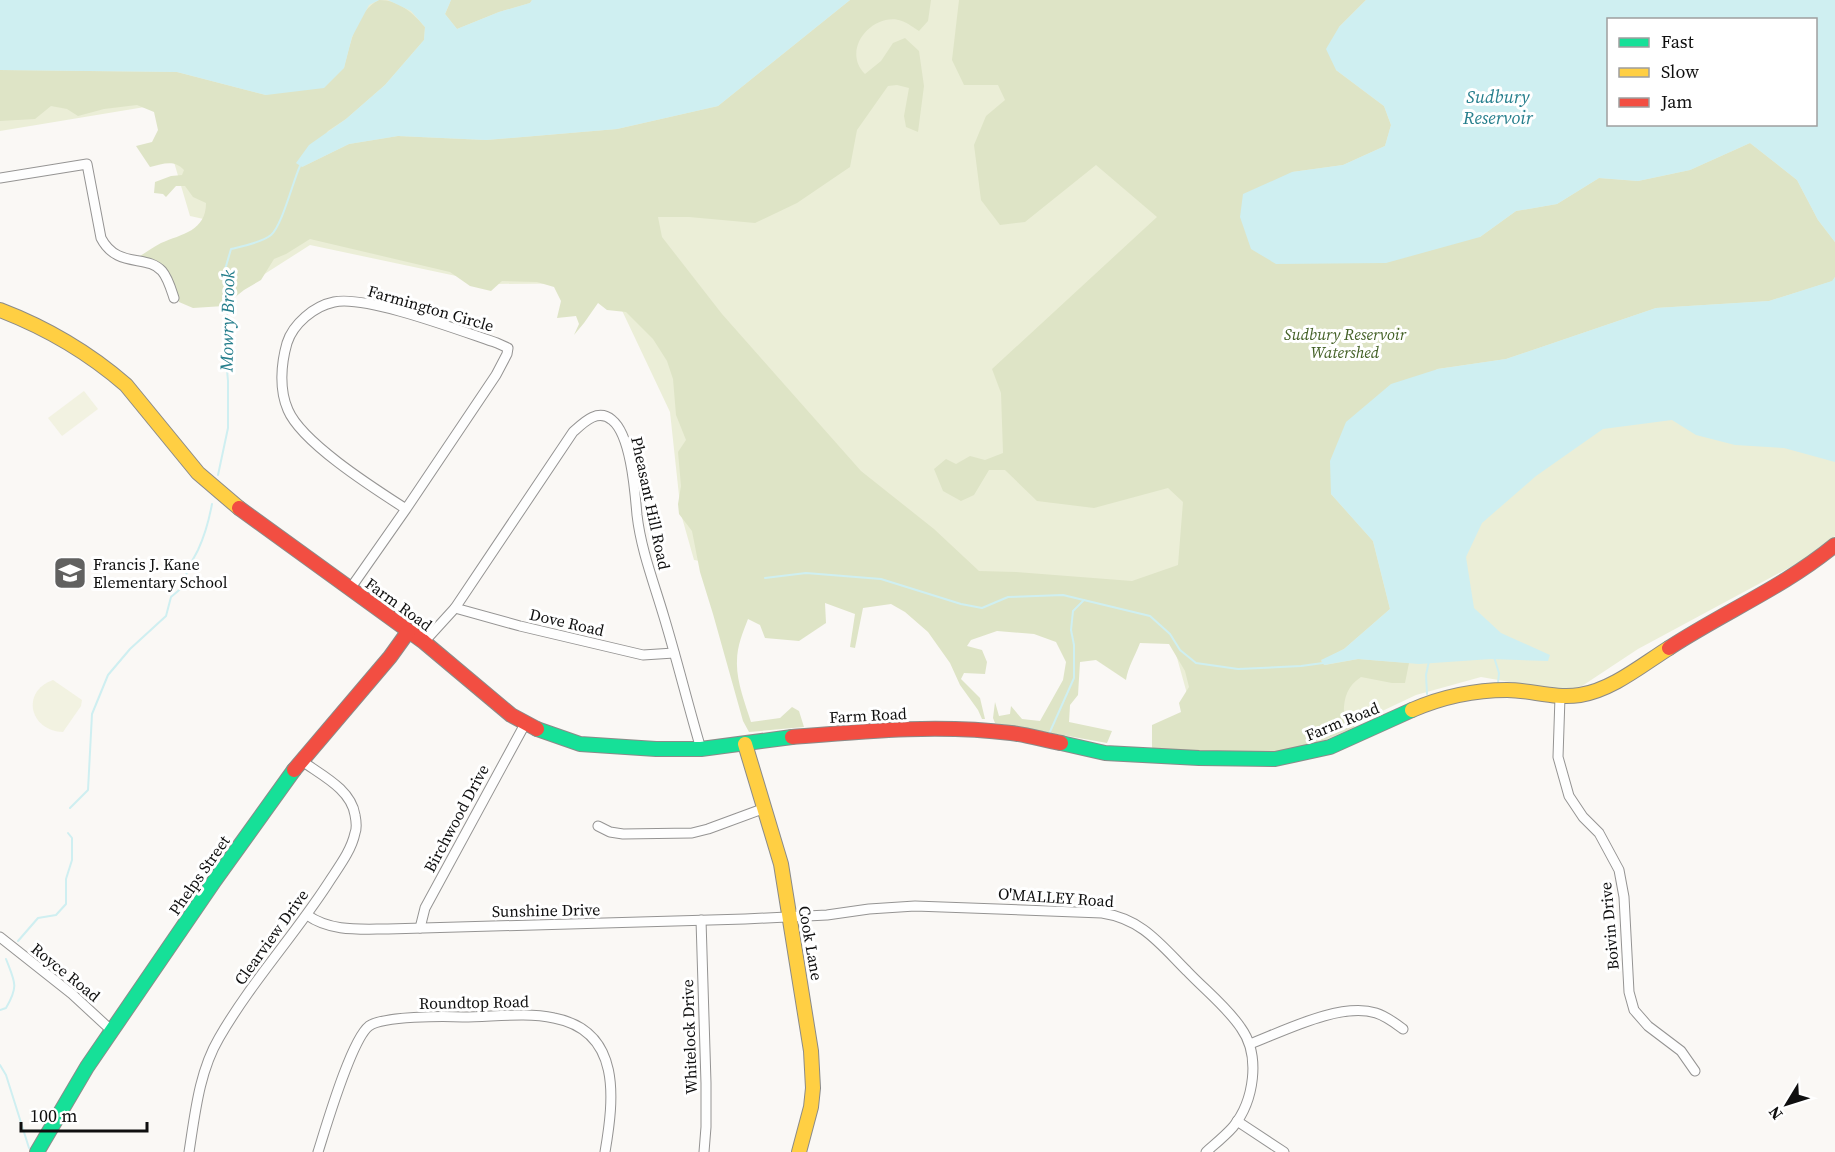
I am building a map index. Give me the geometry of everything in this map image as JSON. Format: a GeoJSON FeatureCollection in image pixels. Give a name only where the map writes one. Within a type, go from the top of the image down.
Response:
{"type":"FeatureCollection","features":[{"type":"Feature","properties":{"kind":"street"},"geometry":{"type":"LineString","coordinates":[[0,178],[87,164],[101,238],[106,248],[116,256],[156,266],[162,272],[174,298]]}},
{"type":"Feature","properties":{"kind":"street","name":"Farmington Circle"},"geometry":{"type":"LineString","coordinates":[[351,589],[406,509],[495,375],[508,348],[391,310],[357,302],[333,302],[314,311],[301,321],[289,337],[283,358],[282,387],[288,410],[299,428],[316,445],[406,509]]}},
{"type":"Feature","properties":{"kind":"street","name":"Farm Road"},"geometry":{"type":"LineString","coordinates":[[0,310],[32,322],[66,340],[112,372],[126,385],[185,459],[211,486],[255,521],[424,642],[511,715],[525,724],[580,744],[656,749],[701,749],[768,739],[880,730],[956,729],[1013,733],[1105,753],[1180,758],[1275,759],[1330,747],[1416,708],[1470,692],[1508,690],[1560,698],[1582,695],[1617,681],[1681,640],[1788,580],[1835,545]]}},
{"type":"Feature","properties":{"kind":"street","name":"Pheasant Hill Road"},"geometry":{"type":"LineString","coordinates":[[424,642],[455,608],[573,432],[587,418],[598,415],[612,419],[627,446],[639,529],[646,560],[701,749]]}},
{"type":"Feature","properties":{"kind":"street","name":"Dove Road"},"geometry":{"type":"LineString","coordinates":[[455,608],[530,629],[643,655],[674,652]]}},
{"type":"Feature","properties":{"kind":"street","name":"Phelps Street"},"geometry":{"type":"LineString","coordinates":[[37,1152],[87,1067],[215,880],[302,761],[390,657],[408,632]]}},
{"type":"Feature","properties":{"kind":"street","name":"Boivin Drive"},"geometry":{"type":"LineString","coordinates":[[1560,698],[1558,757],[1569,796],[1583,817],[1599,833],[1619,870],[1624,897],[1629,992],[1634,1010],[1648,1026],[1681,1051],[1695,1071]]}},
{"type":"Feature","properties":{"kind":"street","name":"Birchwood Drive"},"geometry":{"type":"LineString","coordinates":[[420,928],[424,909],[525,724]]}},
{"type":"Feature","properties":{"kind":"street","name":"Cook Lane"},"geometry":{"type":"LineString","coordinates":[[745,744],[781,864],[813,1069],[811,1107],[799,1152]]}},
{"type":"Feature","properties":{"kind":"street","name":"Clearview Drive"},"geometry":{"type":"LineString","coordinates":[[189,1152],[200,1087],[208,1059],[219,1038],[273,959],[307,915],[347,853],[356,832],[355,813],[348,797],[302,761]]}},
{"type":"Feature","properties":{"kind":"street"},"geometry":{"type":"LineString","coordinates":[[598,826],[610,832],[623,834],[692,832],[708,829],[765,808]]}},
{"type":"Feature","properties":{"kind":"street","name":"O'MALLEY Road"},"geometry":{"type":"LineString","coordinates":[[789,917],[915,906],[1068,911],[1119,916],[1145,929],[1242,1028],[1250,1044],[1254,1063],[1253,1078],[1237,1121],[1206,1152]]}},
{"type":"Feature","properties":{"kind":"street","name":"Sunshine Drive"},"geometry":{"type":"LineString","coordinates":[[307,915],[315,921],[335,928],[420,928],[789,917]]}},
{"type":"Feature","properties":{"kind":"street","name":"Whitelock Drive"},"geometry":{"type":"LineString","coordinates":[[701,920],[706,1083],[704,1152]]}},
{"type":"Feature","properties":{"kind":"street","name":"Royce Road"},"geometry":{"type":"LineString","coordinates":[[0,937],[72,994],[112,1030]]}},
{"type":"Feature","properties":{"kind":"street"},"geometry":{"type":"LineString","coordinates":[[1250,1044],[1339,1012],[1360,1010],[1377,1013],[1403,1029]]}},
{"type":"Feature","properties":{"kind":"street","name":"Roundtop Road"},"geometry":{"type":"LineString","coordinates":[[318,1152],[355,1046],[368,1027],[380,1021],[534,1015],[574,1024],[589,1034],[600,1048],[608,1064],[611,1085],[610,1118],[605,1152]]}},
{"type":"Feature","properties":{"kind":"street"},"geometry":{"type":"LineString","coordinates":[[1237,1121],[1284,1152]]}},
{"type":"Feature","properties":{"kind":"green space","name":"Sudbury Reservoir Watershed"},"geometry":{"type":"Polygon","coordinates":[[[0,0],[1835,0],[1835,536],[1809,557],[1638,649],[1582,686],[1563,691],[1481,677],[1416,695],[1321,740],[1218,752],[1203,751],[1172,640],[1005,614],[694,560],[681,514],[670,412],[609,283],[494,284],[310,245],[224,300],[222,223],[190,216],[157,105],[0,131],[0,0]]]}},
{"type":"Feature","properties":{"kind":"green space"},"geometry":{"type":"Polygon","coordinates":[[[379,0],[393,2],[410,12],[425,27],[424,40],[385,85],[346,119],[328,131],[302,167],[349,144],[398,136],[486,140],[617,129],[718,106],[850,0],[931,0],[928,21],[919,31],[902,21],[891,19],[881,22],[864,34],[858,44],[856,54],[858,64],[865,74],[881,61],[893,43],[905,38],[919,51],[924,86],[918,132],[906,127],[904,116],[909,88],[897,85],[888,86],[857,130],[850,167],[797,203],[755,223],[689,217],[658,217],[662,237],[722,314],[861,471],[934,529],[979,571],[1132,581],[1178,565],[1183,502],[1168,488],[1094,508],[1037,501],[1005,470],[989,470],[974,495],[961,501],[943,491],[934,469],[946,459],[956,464],[970,456],[985,460],[1003,453],[1001,393],[992,369],[1157,217],[1096,165],[1025,222],[1000,225],[981,200],[974,145],[986,116],[1005,100],[998,85],[964,85],[952,60],[959,0],[1366,0],[1339,27],[1336,70],[1384,106],[1391,125],[1385,146],[1343,165],[1292,172],[1480,237],[1516,211],[1557,204],[1599,178],[1638,181],[1690,170],[1750,143],[1797,180],[1818,220],[1835,242],[1835,277],[1833,281],[1769,301],[1656,308],[1506,359],[1437,369],[1331,494],[1373,541],[1390,609],[1344,649],[1321,661],[1325,665],[1358,659],[1409,663],[1405,683],[1361,677],[1346,694],[1344,705],[1344,718],[1355,727],[1316,744],[1284,751],[1154,751],[1152,725],[1181,712],[1179,703],[1189,687],[1185,671],[1169,644],[1140,643],[1126,680],[1096,660],[1080,662],[1078,695],[1070,705],[1069,722],[1112,731],[1107,743],[995,723],[993,718],[995,702],[999,716],[1010,714],[1011,706],[1022,719],[1040,721],[1063,680],[1066,662],[1056,642],[1034,634],[997,631],[971,640],[967,646],[982,650],[987,662],[985,674],[964,673],[961,679],[980,698],[985,719],[982,719],[960,685],[950,663],[928,632],[905,612],[891,604],[863,608],[855,648],[850,647],[855,614],[825,603],[826,623],[799,641],[765,638],[760,625],[748,619],[739,645],[737,668],[741,692],[751,722],[780,718],[792,707],[799,711],[804,727],[749,732],[743,721],[700,572],[692,531],[679,514],[681,486],[678,452],[686,440],[676,415],[673,379],[667,361],[653,339],[626,312],[607,310],[598,303],[574,335],[579,324],[576,316],[557,318],[561,301],[554,287],[537,282],[502,281],[491,291],[470,286],[450,272],[310,239],[274,259],[261,280],[224,306],[193,308],[179,302],[170,278],[161,264],[142,261],[140,256],[197,226],[202,220],[206,203],[193,197],[185,186],[176,186],[166,197],[163,194],[154,193],[155,182],[182,175],[184,170],[172,163],[150,167],[136,146],[152,142],[158,130],[154,112],[137,105],[104,109],[78,116],[67,109],[51,106],[35,119],[0,121],[0,70],[177,72],[266,95],[344,68],[359,20],[371,5],[379,0]]]}},
{"type":"Feature","properties":{"kind":"green space"},"geometry":{"type":"Polygon","coordinates":[[[451,0],[532,0],[530,3],[499,12],[457,29],[445,14],[451,0]]]}},
{"type":"Feature","properties":{"kind":"green space"},"geometry":{"type":"Polygon","coordinates":[[[84,391],[98,409],[62,436],[48,418],[84,391]]]}},
{"type":"Feature","properties":{"kind":"green space"},"geometry":{"type":"Polygon","coordinates":[[[53,680],[82,700],[81,706],[63,732],[43,725],[33,710],[36,693],[53,680]]]}},
{"type":"Feature","properties":{"kind":"water"},"geometry":{"type":"Polygon","coordinates":[[[0,0],[379,0],[369,5],[352,37],[344,68],[324,88],[266,95],[177,72],[0,70],[0,0]]]}},
{"type":"Feature","properties":{"kind":"water"},"geometry":{"type":"Polygon","coordinates":[[[388,0],[451,0],[445,14],[457,29],[499,12],[530,3],[532,0],[850,0],[718,106],[617,129],[486,140],[398,136],[349,144],[302,167],[296,163],[309,145],[346,119],[385,85],[424,40],[425,27],[411,11],[388,0]]]}},
{"type":"Feature","properties":{"kind":"water","name":"Sudbury Reservoir"},"geometry":{"type":"Polygon","coordinates":[[[1366,0],[1835,0],[1835,242],[1818,220],[1797,180],[1750,143],[1690,170],[1638,181],[1599,178],[1557,204],[1516,211],[1480,237],[1386,263],[1276,264],[1251,249],[1240,217],[1243,194],[1292,172],[1343,165],[1385,146],[1391,125],[1384,106],[1336,70],[1326,49],[1339,27],[1366,0]]]}},
{"type":"Feature","properties":{"kind":"water"},"geometry":{"type":"Polygon","coordinates":[[[1835,277],[1835,462],[1784,448],[1735,445],[1696,435],[1672,420],[1603,429],[1536,476],[1482,523],[1466,557],[1474,608],[1501,633],[1550,655],[1548,661],[1491,659],[1419,664],[1358,659],[1324,665],[1321,660],[1344,649],[1390,609],[1373,541],[1331,494],[1330,461],[1346,422],[1391,384],[1438,369],[1506,359],[1656,308],[1769,301],[1832,281],[1835,277]]]}},
{"type":"Feature","properties":{"kind":"waterway","name":"Mowry Brook"},"geometry":{"type":"LineString","coordinates":[[218,475],[228,428],[225,348],[228,301],[224,273],[231,249],[262,240],[275,230],[300,166]]}},
{"type":"Feature","properties":{"kind":"waterway","name":"Mowry Brook"},"geometry":{"type":"LineString","coordinates":[[70,808],[88,790],[92,714],[108,675],[130,649],[166,616],[171,597],[185,585],[187,570],[203,539],[212,504]]}},
{"type":"Feature","properties":{"kind":"waterway"},"geometry":{"type":"LineString","coordinates":[[765,578],[806,573],[881,579],[961,604],[982,608],[1008,597],[1063,595],[1150,616],[1170,634],[1180,650],[1196,663],[1238,669],[1323,663]]}},
{"type":"Feature","properties":{"kind":"waterway"},"geometry":{"type":"LineString","coordinates":[[1049,734],[1074,678],[1074,645],[1071,630],[1073,611],[1084,600]]}},
{"type":"Feature","properties":{"kind":"waterway"},"geometry":{"type":"LineString","coordinates":[[1494,657],[1499,673],[1498,683]]}},
{"type":"Feature","properties":{"kind":"waterway"},"geometry":{"type":"LineString","coordinates":[[1427,694],[1426,675],[1429,661]]}},
{"type":"Feature","properties":{"kind":"waterway","name":"Mowry Brook"},"geometry":{"type":"LineString","coordinates":[[18,941],[38,918],[56,915],[66,904],[66,879],[72,860],[72,838],[68,833]]}},
{"type":"Feature","properties":{"kind":"waterway","name":"Mowry Brook"},"geometry":{"type":"LineString","coordinates":[[0,1010],[6,1008],[14,989],[6,959]]}},
{"type":"Feature","properties":{"kind":"waterway","name":"Mowry Brook"},"geometry":{"type":"LineString","coordinates":[[0,1065],[6,1075],[29,1148]]}},
{"type":"Feature","properties":{"kind":"traffic: fast"},"geometry":{"type":"LineString","coordinates":[[1061,743],[1105,753],[1275,759],[1330,747],[1412,710]]}},
{"type":"Feature","properties":{"kind":"traffic: fast"},"geometry":{"type":"LineString","coordinates":[[537,729],[580,744],[656,749],[701,749],[792,737]]}},
{"type":"Feature","properties":{"kind":"traffic: fast"},"geometry":{"type":"LineString","coordinates":[[37,1152],[87,1067],[215,880],[294,770]]}},
{"type":"Feature","properties":{"kind":"traffic: slow"},"geometry":{"type":"LineString","coordinates":[[0,310],[66,342],[112,373],[126,385],[198,473],[239,508]]}},
{"type":"Feature","properties":{"kind":"traffic: slow"},"geometry":{"type":"LineString","coordinates":[[1412,710],[1447,698],[1483,691],[1516,690],[1561,696],[1580,695],[1604,688],[1669,648]]}},
{"type":"Feature","properties":{"kind":"traffic: slow"},"geometry":{"type":"LineString","coordinates":[[745,744],[781,864],[811,1051],[813,1088],[811,1107],[799,1152]]}},
{"type":"Feature","properties":{"kind":"traffic: jam"},"geometry":{"type":"LineString","coordinates":[[239,508],[424,642],[511,715],[537,729]]}},
{"type":"Feature","properties":{"kind":"traffic: jam"},"geometry":{"type":"LineString","coordinates":[[1669,648],[1775,587],[1835,545]]}},
{"type":"Feature","properties":{"kind":"traffic: jam"},"geometry":{"type":"LineString","coordinates":[[294,770],[390,657],[408,632]]}},
{"type":"Feature","properties":{"kind":"traffic: jam"},"geometry":{"type":"LineString","coordinates":[[792,737],[902,729],[956,729],[1011,733],[1061,743]]}},
{"type":"Feature","properties":{"kind":"place","name":"Francis J. Kane Elementary School"},"geometry":{"type":"Point","coordinates":[70,573]}}]}
